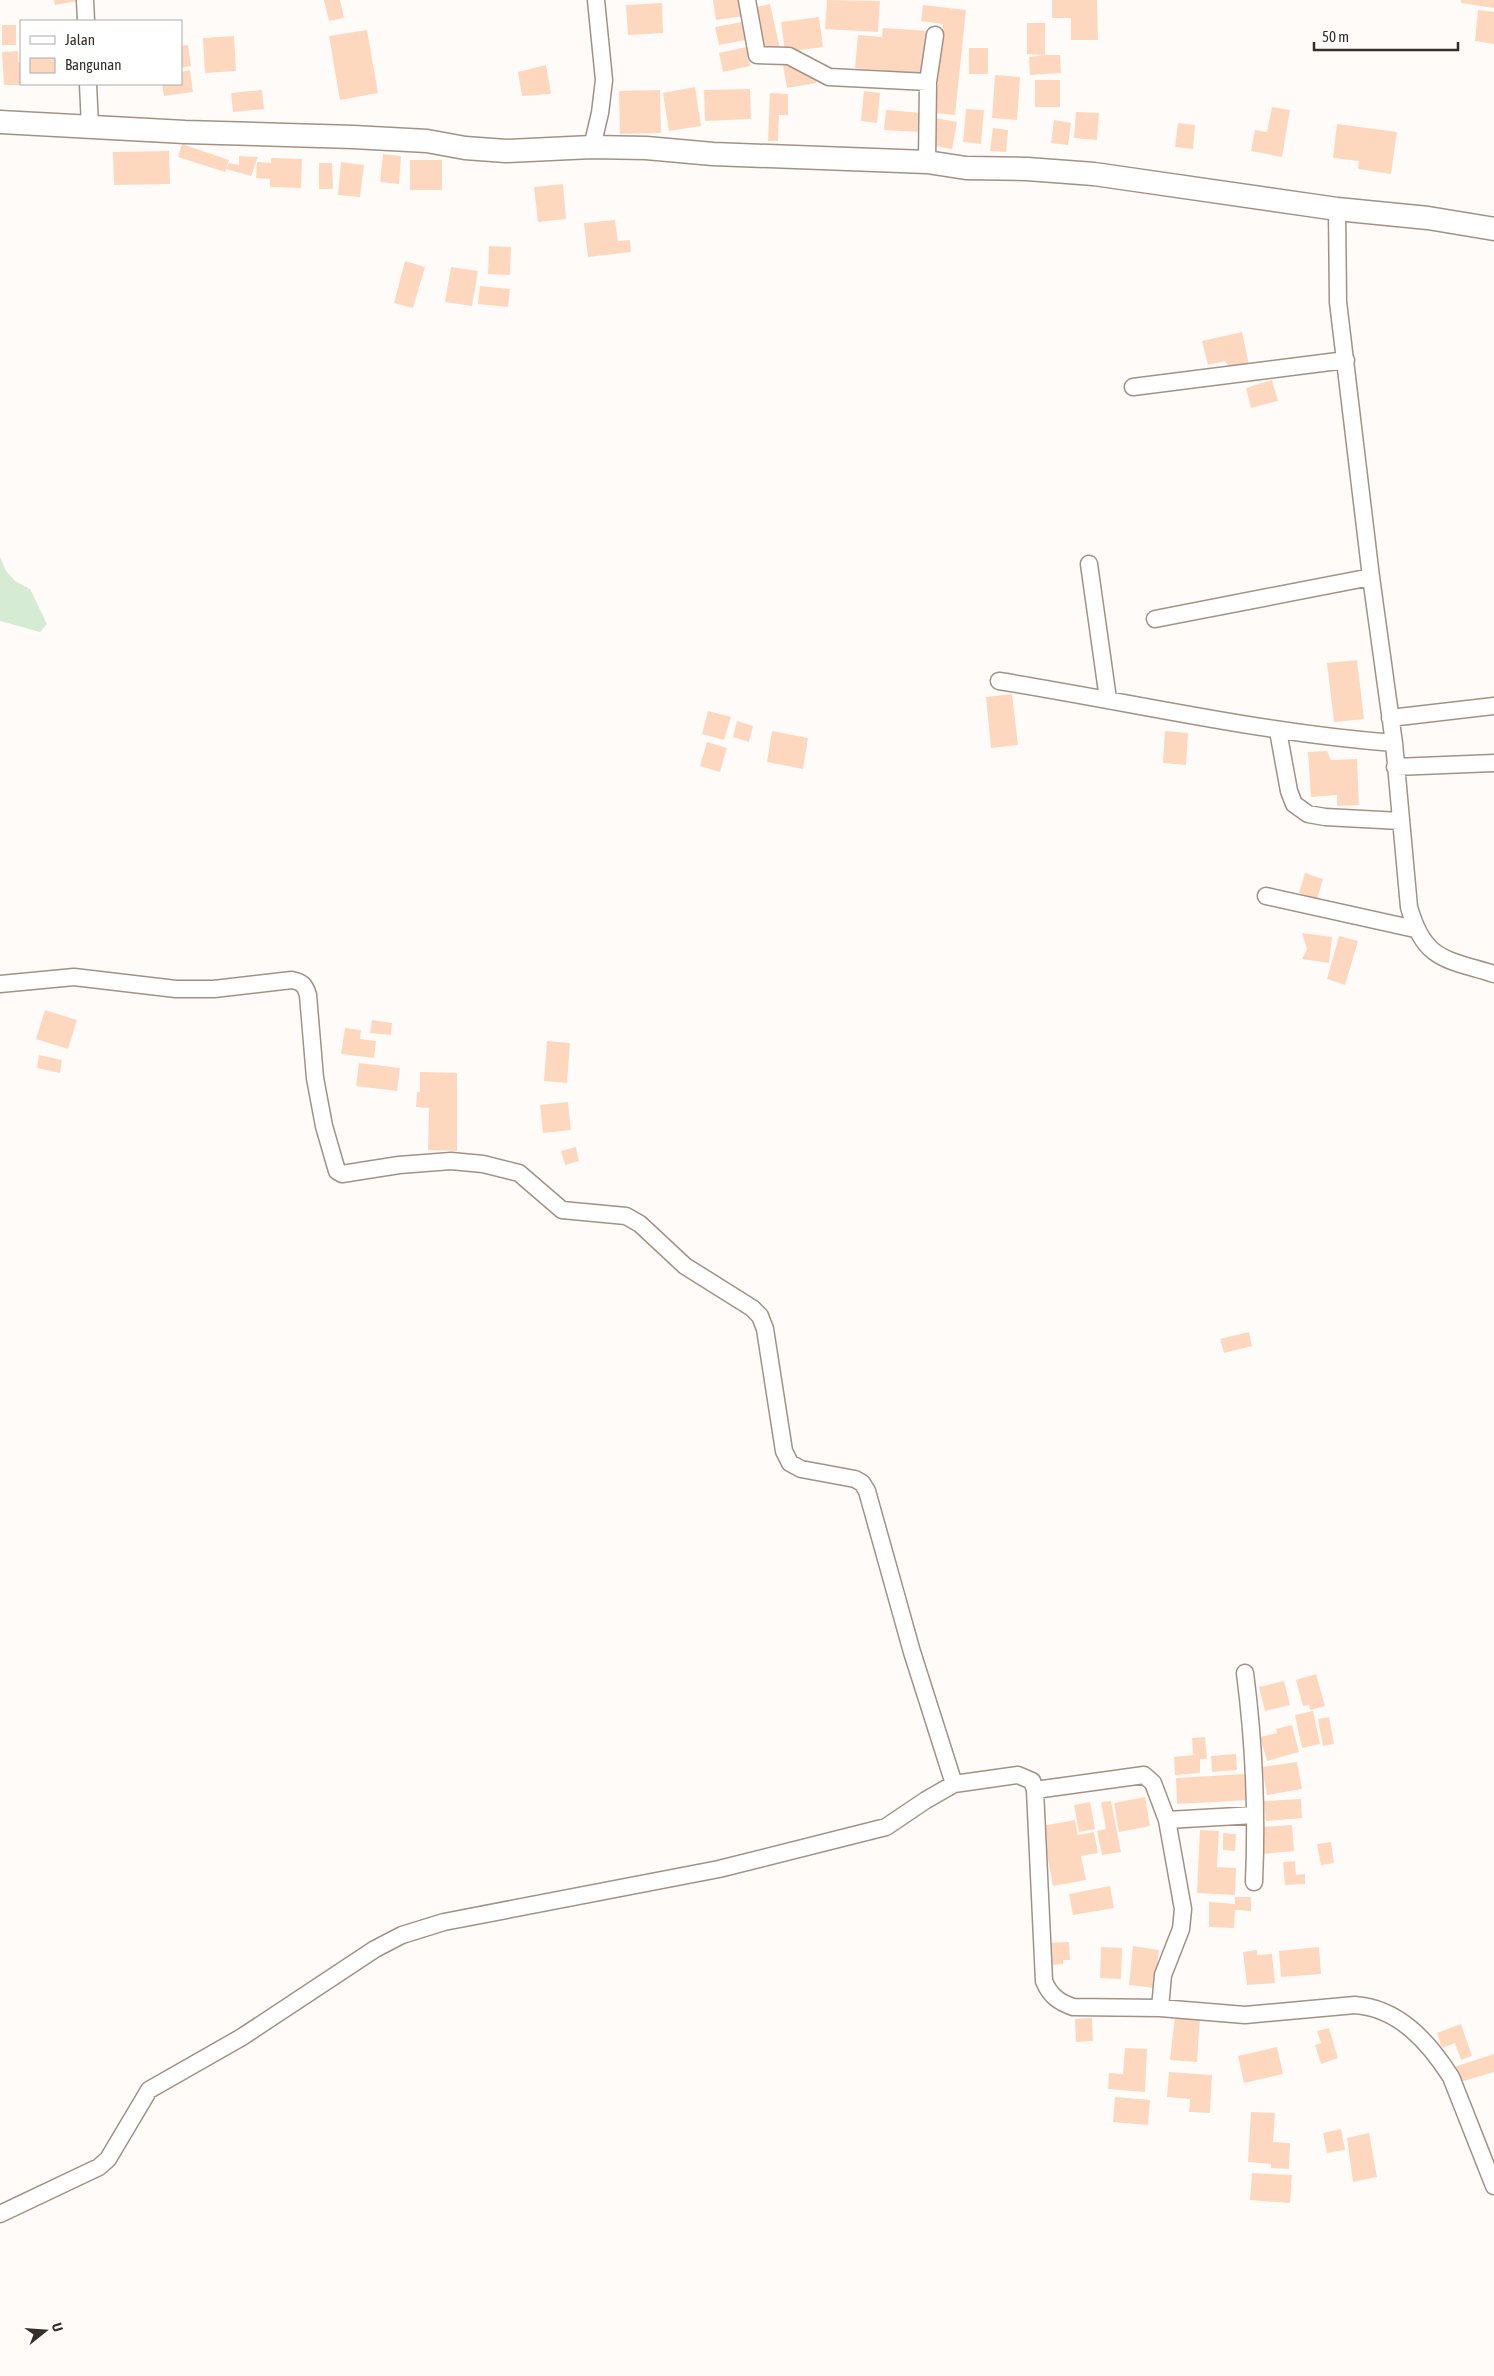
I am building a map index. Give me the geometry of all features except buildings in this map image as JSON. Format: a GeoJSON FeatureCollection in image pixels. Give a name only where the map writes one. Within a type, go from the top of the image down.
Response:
{"type":"FeatureCollection","features":[{"type":"Feature","properties":{"kind":"street"},"geometry":{"type":"LineString","coordinates":[[85,0],[86,20]]}},
{"type":"Feature","properties":{"kind":"street"},"geometry":{"type":"LineString","coordinates":[[592,147],[600,113],[604,80],[596,0]]}},
{"type":"Feature","properties":{"kind":"street"},"geometry":{"type":"LineString","coordinates":[[747,0],[757,55],[789,56],[830,77],[928,82]]}},
{"type":"Feature","properties":{"kind":"street"},"geometry":{"type":"LineString","coordinates":[[927,162],[928,82],[934,35]]}},
{"type":"Feature","properties":{"kind":"street"},"geometry":{"type":"LineString","coordinates":[[88,85],[90,126]]}},
{"type":"Feature","properties":{"kind":"street"},"geometry":{"type":"LineString","coordinates":[[0,122],[185,132],[259,133],[418,140],[465,148],[506,151],[592,147],[927,162],[966,168],[1027,169],[1094,174],[1337,209],[1428,218],[1494,229]]}},
{"type":"Feature","properties":{"kind":"street"},"geometry":{"type":"LineString","coordinates":[[1337,209],[1338,302],[1371,577],[1394,743],[1409,907],[1415,929],[1426,946],[1444,958],[1494,974]]}},
{"type":"Feature","properties":{"kind":"street"},"geometry":{"type":"LineString","coordinates":[[1133,386],[1346,360]]}},
{"type":"Feature","properties":{"kind":"street"},"geometry":{"type":"LineString","coordinates":[[1089,564],[1108,699]]}},
{"type":"Feature","properties":{"kind":"street"},"geometry":{"type":"LineString","coordinates":[[1155,619],[1371,577]]}},
{"type":"Feature","properties":{"kind":"street"},"geometry":{"type":"LineString","coordinates":[[999,681],[1108,699],[1278,731],[1329,738],[1394,743]]}},
{"type":"Feature","properties":{"kind":"street"},"geometry":{"type":"LineString","coordinates":[[1390,718],[1494,706]]}},
{"type":"Feature","properties":{"kind":"street"},"geometry":{"type":"LineString","coordinates":[[1278,731],[1289,792],[1294,804],[1308,814],[1317,816],[1400,821]]}},
{"type":"Feature","properties":{"kind":"street"},"geometry":{"type":"LineString","coordinates":[[1395,766],[1494,763]]}},
{"type":"Feature","properties":{"kind":"street"},"geometry":{"type":"LineString","coordinates":[[1266,896],[1415,929]]}},
{"type":"Feature","properties":{"kind":"street"},"geometry":{"type":"LineString","coordinates":[[0,984],[74,977],[176,988],[214,989],[292,980],[299,981],[305,985],[308,995],[315,1078],[324,1126],[337,1172],[342,1174],[399,1165],[451,1160],[483,1164],[519,1173],[562,1210],[626,1216],[640,1224],[685,1266],[752,1308],[760,1316],[765,1329],[784,1451],[790,1463],[802,1469],[855,1479],[862,1483],[866,1491],[912,1652],[954,1784]]}},
{"type":"Feature","properties":{"kind":"street"},"geometry":{"type":"LineString","coordinates":[[1245,1673],[1250,1716],[1255,1815],[1254,1882]]}},
{"type":"Feature","properties":{"kind":"street"},"geometry":{"type":"LineString","coordinates":[[0,2214],[100,2167],[108,2159],[149,2090],[242,2036],[375,1948],[402,1935],[444,1922],[719,1869],[886,1827],[954,1784],[1018,1775],[1032,1781],[1034,1790],[1042,1968],[1044,1981],[1049,1992],[1061,2003],[1074,2007],[1160,2008],[1245,2015],[1370,2006],[1398,2018],[1408,2026],[1442,2063],[1450,2077],[1494,2186]]}},
{"type":"Feature","properties":{"kind":"street"},"geometry":{"type":"LineString","coordinates":[[1034,1790],[1144,1775],[1153,1783],[1167,1820],[1184,1919],[1163,1976],[1160,2008]]}},
{"type":"Feature","properties":{"kind":"street"},"geometry":{"type":"LineString","coordinates":[[1167,1820],[1255,1815]]}},
{"type":"Feature","properties":{"kind":"green space"},"geometry":{"type":"Polygon","coordinates":[[[0,557],[6,571],[15,581],[30,589],[47,624],[40,632],[0,621],[0,557]]]}}]}
